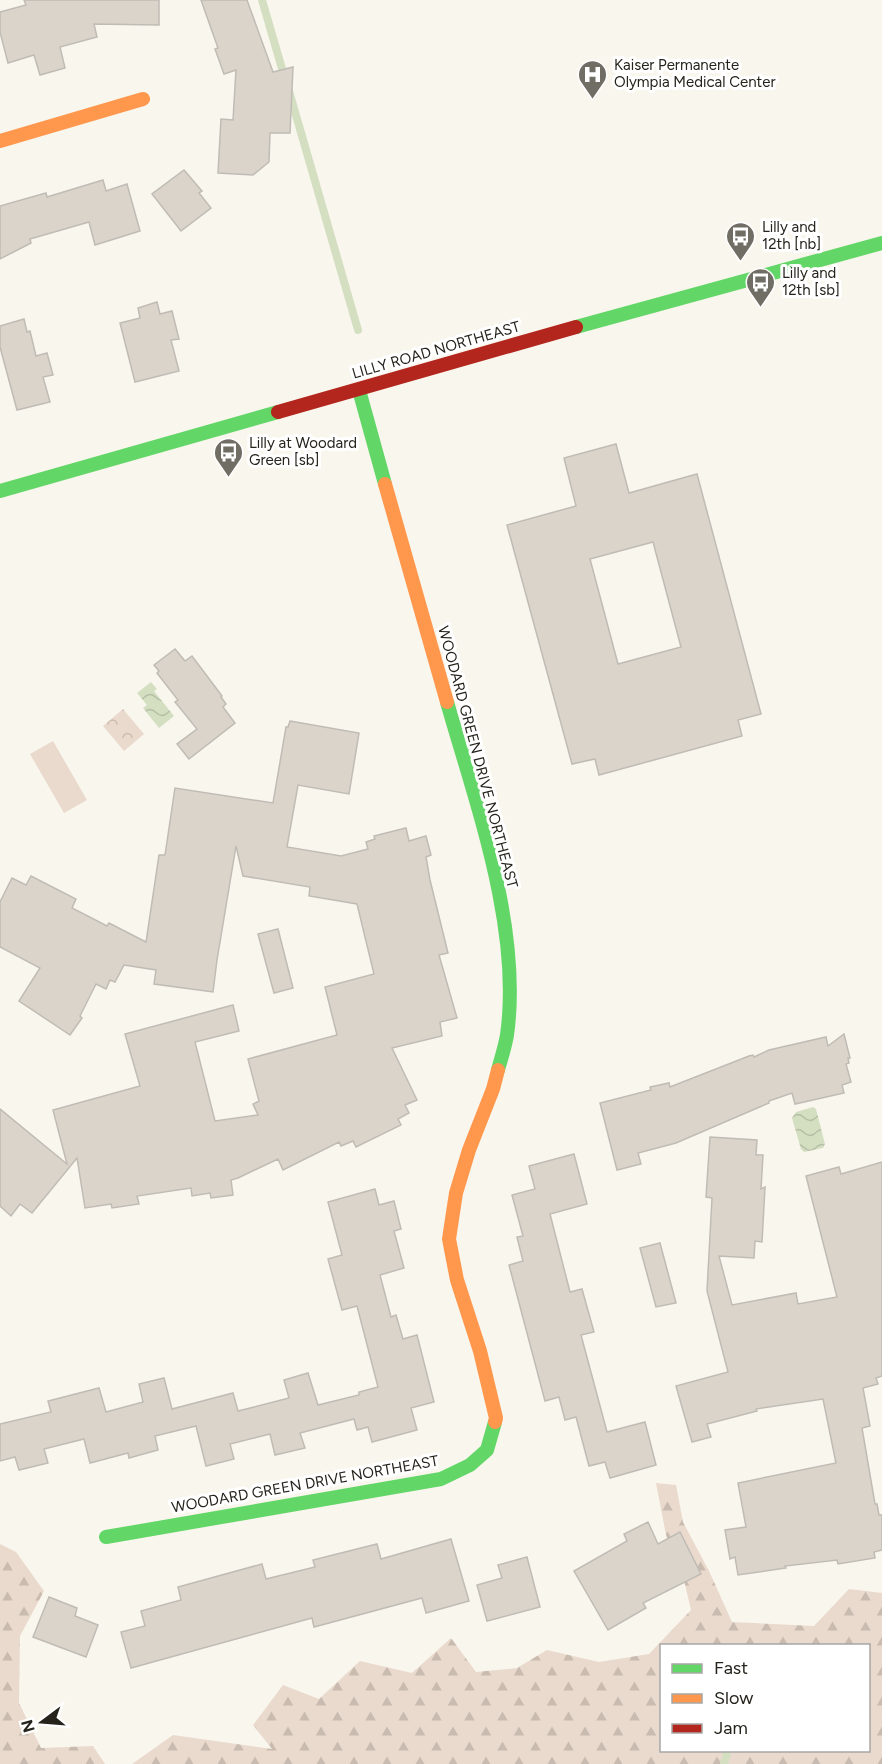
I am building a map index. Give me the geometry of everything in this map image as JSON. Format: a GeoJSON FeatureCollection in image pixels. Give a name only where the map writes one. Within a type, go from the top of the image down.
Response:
{"type":"FeatureCollection","features":[{"type":"Feature","properties":{"kind":"street"},"geometry":{"type":"LineString","coordinates":[[0,141],[143,99]]}},
{"type":"Feature","properties":{"kind":"street","name":"LILLY ROAD NORTHEAST"},"geometry":{"type":"LineString","coordinates":[[0,491],[517,343],[882,243]]}},
{"type":"Feature","properties":{"kind":"street","name":"WOODARD GREEN DRIVE NORTHEAST"},"geometry":{"type":"LineString","coordinates":[[106,1537],[441,1479],[470,1465],[487,1450],[496,1418],[480,1351],[457,1280],[449,1239],[456,1193],[469,1150],[493,1089],[507,1035],[509,987],[506,926],[489,850],[359,390]]}},
{"type":"Feature","properties":{"kind":"green space"},"geometry":{"type":"Polygon","coordinates":[[[123,709],[144,734],[124,751],[103,726],[123,709]]]}},
{"type":"Feature","properties":{"kind":"green space"},"geometry":{"type":"Polygon","coordinates":[[[53,741],[87,800],[64,813],[30,754],[53,741]]]}},
{"type":"Feature","properties":{"kind":"green space"},"geometry":{"type":"Polygon","coordinates":[[[656,1483],[676,1485],[683,1522],[732,1622],[814,1626],[849,1589],[882,1593],[882,1764],[132,1764],[173,1735],[272,1749],[253,1725],[283,1685],[319,1699],[360,1661],[412,1673],[451,1638],[476,1672],[517,1668],[547,1650],[599,1662],[649,1654],[691,1610],[683,1576],[666,1535],[656,1483]]]}},
{"type":"Feature","properties":{"kind":"green space"},"geometry":{"type":"Polygon","coordinates":[[[0,1544],[16,1552],[44,1591],[20,1636],[19,1703],[41,1748],[93,1746],[105,1764],[0,1764],[0,1544]]]}},
{"type":"Feature","properties":{"kind":"water"},"geometry":{"type":"Polygon","coordinates":[[[151,682],[157,689],[154,691],[174,716],[159,728],[143,708],[147,705],[137,693],[151,682]]]}},
{"type":"Feature","properties":{"kind":"water"},"geometry":{"type":"Polygon","coordinates":[[[813,1107],[816,1109],[825,1144],[823,1148],[804,1152],[801,1149],[792,1118],[796,1112],[813,1107]]]}},
{"type":"Feature","properties":{"kind":"building"},"geometry":{"type":"Polygon","coordinates":[[[24,0],[159,0],[159,25],[94,24],[97,37],[60,47],[65,68],[40,75],[34,55],[8,63],[0,32],[0,12],[26,5],[24,0]]]}},
{"type":"Feature","properties":{"kind":"building"},"geometry":{"type":"Polygon","coordinates":[[[201,0],[247,0],[273,72],[293,67],[290,133],[270,133],[269,162],[253,175],[218,173],[221,119],[233,120],[236,70],[224,74],[215,49],[218,48],[201,0]]]}},
{"type":"Feature","properties":{"kind":"building"},"geometry":{"type":"Polygon","coordinates":[[[184,170],[202,191],[199,193],[211,208],[181,231],[152,194],[184,170]]]}},
{"type":"Feature","properties":{"kind":"building"},"geometry":{"type":"Polygon","coordinates":[[[103,180],[106,191],[127,184],[140,231],[95,245],[89,222],[30,239],[31,243],[0,259],[0,206],[46,193],[47,197],[103,180]]]}},
{"type":"Feature","properties":{"kind":"building"},"geometry":{"type":"Polygon","coordinates":[[[157,302],[160,314],[172,311],[179,339],[171,340],[179,371],[135,382],[120,323],[140,318],[138,308],[157,302]]]}},
{"type":"Feature","properties":{"kind":"building"},"geometry":{"type":"Polygon","coordinates":[[[24,319],[27,332],[30,331],[36,356],[47,353],[53,375],[43,377],[50,402],[17,410],[0,347],[0,326],[24,319]]]}},
{"type":"Feature","properties":{"kind":"building"},"geometry":{"type":"Polygon","coordinates":[[[616,444],[629,493],[697,474],[761,714],[738,720],[742,736],[599,775],[595,759],[572,764],[507,525],[576,506],[564,458],[616,444]],[[653,542],[590,559],[618,664],[681,647],[653,542]]]}},
{"type":"Feature","properties":{"kind":"building"},"geometry":{"type":"Polygon","coordinates":[[[175,649],[185,661],[192,656],[222,696],[226,704],[223,707],[235,723],[189,759],[177,744],[197,729],[175,702],[178,700],[157,673],[159,671],[154,665],[175,649]]]}},
{"type":"Feature","properties":{"kind":"building"},"geometry":{"type":"Polygon","coordinates":[[[290,721],[359,733],[349,794],[298,785],[287,847],[341,856],[368,849],[366,842],[375,839],[374,836],[406,828],[409,841],[426,836],[431,855],[426,857],[430,880],[448,953],[439,955],[457,1018],[440,1022],[442,1036],[392,1048],[417,1100],[405,1105],[409,1113],[398,1119],[401,1125],[356,1147],[353,1141],[341,1146],[339,1142],[283,1170],[278,1159],[231,1180],[233,1195],[211,1198],[210,1193],[192,1196],[191,1188],[137,1196],[139,1204],[112,1208],[111,1204],[85,1208],[77,1158],[32,1213],[20,1204],[11,1216],[0,1206],[0,1109],[67,1164],[53,1110],[140,1086],[125,1034],[233,1005],[239,1031],[195,1042],[215,1121],[258,1115],[253,1104],[259,1101],[248,1059],[337,1035],[325,987],[374,974],[357,904],[309,896],[310,887],[243,876],[236,846],[213,992],[154,984],[156,970],[124,965],[115,982],[110,980],[106,989],[96,984],[80,1016],[82,1018],[70,1035],[19,1001],[40,968],[0,947],[0,902],[12,878],[26,885],[31,876],[76,899],[72,908],[107,926],[109,923],[146,942],[159,855],[165,855],[175,788],[273,803],[286,727],[290,721]]]}},
{"type":"Feature","properties":{"kind":"building"},"geometry":{"type":"Polygon","coordinates":[[[278,929],[293,988],[274,993],[258,934],[278,929]]]}},
{"type":"Feature","properties":{"kind":"building"},"geometry":{"type":"Polygon","coordinates":[[[844,1034],[850,1058],[848,1058],[849,1063],[846,1064],[851,1082],[842,1085],[844,1093],[795,1104],[792,1093],[676,1143],[638,1153],[641,1164],[617,1170],[600,1103],[651,1090],[650,1087],[669,1083],[670,1087],[769,1050],[826,1037],[828,1046],[844,1034]]]}},
{"type":"Feature","properties":{"kind":"building"},"geometry":{"type":"Polygon","coordinates":[[[710,1137],[757,1140],[756,1155],[763,1155],[761,1189],[765,1187],[762,1242],[755,1241],[754,1258],[719,1256],[732,1305],[796,1293],[798,1304],[837,1297],[806,1176],[839,1167],[841,1174],[882,1162],[882,1376],[876,1378],[878,1384],[863,1388],[870,1426],[862,1428],[875,1504],[877,1504],[879,1515],[882,1515],[882,1550],[874,1552],[875,1558],[838,1564],[837,1560],[785,1566],[786,1568],[738,1575],[735,1557],[730,1559],[725,1530],[746,1527],[738,1483],[836,1463],[823,1399],[756,1409],[757,1411],[707,1424],[711,1437],[692,1442],[676,1386],[728,1372],[707,1291],[712,1198],[706,1197],[710,1137]]]}},
{"type":"Feature","properties":{"kind":"building"},"geometry":{"type":"Polygon","coordinates":[[[574,1154],[587,1204],[550,1214],[570,1292],[582,1289],[594,1332],[581,1335],[607,1432],[645,1422],[656,1465],[610,1478],[605,1462],[589,1466],[576,1417],[565,1420],[559,1397],[545,1401],[509,1265],[523,1261],[517,1237],[523,1236],[512,1195],[535,1189],[529,1166],[574,1154]]]}},
{"type":"Feature","properties":{"kind":"building"},"geometry":{"type":"Polygon","coordinates":[[[375,1189],[379,1205],[394,1201],[401,1229],[394,1231],[404,1268],[380,1275],[391,1317],[396,1315],[403,1339],[417,1335],[434,1402],[411,1408],[417,1430],[372,1442],[368,1427],[357,1430],[354,1419],[300,1433],[305,1448],[275,1455],[270,1434],[230,1444],[234,1459],[206,1466],[196,1426],[155,1436],[158,1450],[129,1458],[128,1453],[90,1463],[84,1439],[44,1449],[48,1463],[19,1470],[15,1457],[0,1461],[0,1424],[51,1412],[48,1401],[99,1388],[106,1412],[143,1402],[139,1384],[164,1378],[172,1409],[233,1393],[238,1411],[289,1398],[284,1380],[308,1373],[318,1405],[359,1395],[359,1392],[378,1387],[357,1306],[342,1310],[328,1259],[342,1255],[328,1202],[375,1189]]]}},
{"type":"Feature","properties":{"kind":"building"},"geometry":{"type":"Polygon","coordinates":[[[660,1243],[676,1303],[656,1307],[640,1248],[660,1243]]]}},
{"type":"Feature","properties":{"kind":"building"},"geometry":{"type":"Polygon","coordinates":[[[648,1522],[658,1544],[680,1532],[701,1574],[643,1603],[646,1608],[608,1630],[574,1571],[627,1541],[624,1534],[648,1522]]]}},
{"type":"Feature","properties":{"kind":"building"},"geometry":{"type":"Polygon","coordinates":[[[451,1539],[469,1601],[426,1613],[422,1598],[314,1627],[312,1618],[131,1668],[121,1632],[145,1626],[141,1611],[181,1600],[178,1587],[262,1564],[266,1579],[315,1567],[313,1560],[377,1544],[381,1559],[451,1539]]]}},
{"type":"Feature","properties":{"kind":"building"},"geometry":{"type":"Polygon","coordinates":[[[527,1557],[540,1607],[487,1621],[477,1585],[502,1578],[498,1565],[527,1557]]]}},
{"type":"Feature","properties":{"kind":"building"},"geometry":{"type":"Polygon","coordinates":[[[49,1597],[77,1608],[75,1616],[98,1625],[86,1657],[33,1637],[49,1597]]]}},
{"type":"Feature","properties":{"kind":"waterway"},"geometry":{"type":"LineString","coordinates":[[262,0],[285,79]]}},
{"type":"Feature","properties":{"kind":"waterway"},"geometry":{"type":"LineString","coordinates":[[289,91],[358,330]]}},
{"type":"Feature","properties":{"kind":"waterway"},"geometry":{"type":"LineString","coordinates":[[724,1764],[727,1752]]}},
{"type":"Feature","properties":{"kind":"traffic: fast"},"geometry":{"type":"LineString","coordinates":[[576,327],[882,243]]}},
{"type":"Feature","properties":{"kind":"traffic: fast"},"geometry":{"type":"LineString","coordinates":[[359,390],[385,484]]}},
{"type":"Feature","properties":{"kind":"traffic: fast"},"geometry":{"type":"LineString","coordinates":[[0,491],[278,412]]}},
{"type":"Feature","properties":{"kind":"traffic: fast"},"geometry":{"type":"LineString","coordinates":[[447,702],[494,867],[508,952],[510,994],[507,1035],[498,1070]]}},
{"type":"Feature","properties":{"kind":"traffic: fast"},"geometry":{"type":"LineString","coordinates":[[106,1537],[441,1479],[470,1465],[487,1450],[495,1422]]}},
{"type":"Feature","properties":{"kind":"traffic: slow"},"geometry":{"type":"LineString","coordinates":[[0,141],[143,99]]}},
{"type":"Feature","properties":{"kind":"traffic: slow"},"geometry":{"type":"LineString","coordinates":[[385,484],[447,702]]}},
{"type":"Feature","properties":{"kind":"traffic: slow"},"geometry":{"type":"LineString","coordinates":[[495,1422],[496,1418],[480,1351],[457,1280],[449,1239],[456,1193],[498,1070]]}},
{"type":"Feature","properties":{"kind":"traffic: jam"},"geometry":{"type":"LineString","coordinates":[[278,412],[576,327]]}},
{"type":"Feature","properties":{"kind":"place","name":"Kaiser Permanente Olympia Medical Center"},"geometry":{"type":"Point","coordinates":[593,100]}},
{"type":"Feature","properties":{"kind":"place","name":"Lilly and 12th [nb]"},"geometry":{"type":"Point","coordinates":[741,262]}},
{"type":"Feature","properties":{"kind":"place","name":"Lilly and 12th [sb]"},"geometry":{"type":"Point","coordinates":[761,308]}},
{"type":"Feature","properties":{"kind":"place","name":"Lilly at Woodard Green [sb]"},"geometry":{"type":"Point","coordinates":[228,478]}}]}
